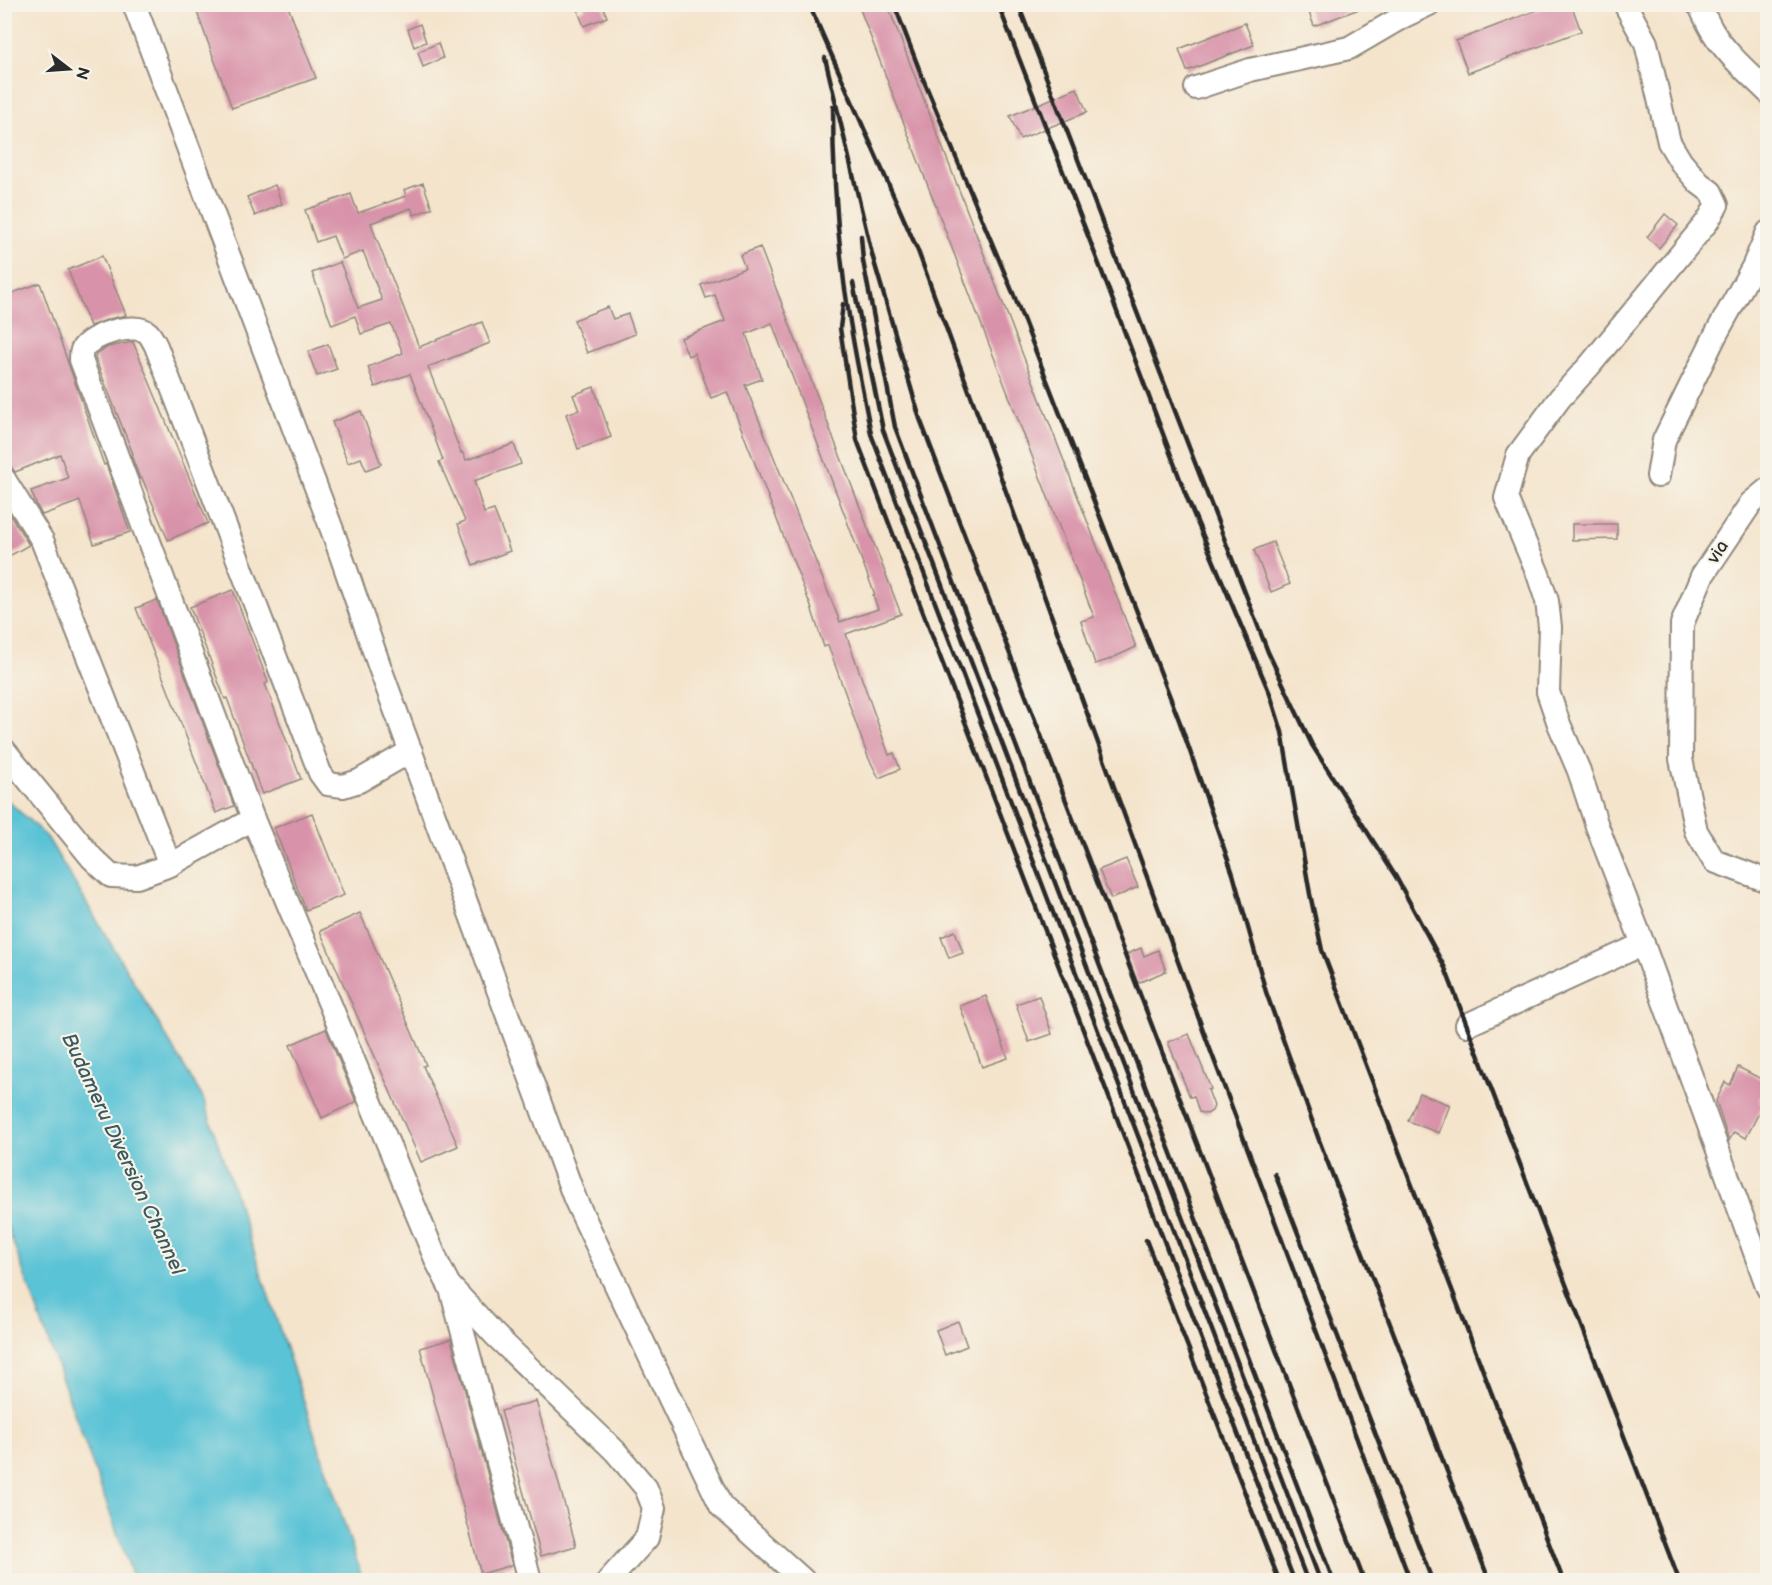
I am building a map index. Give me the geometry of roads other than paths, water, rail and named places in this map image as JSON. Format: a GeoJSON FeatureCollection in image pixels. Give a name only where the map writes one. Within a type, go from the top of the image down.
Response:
{"type":"FeatureCollection","features":[{"type":"Feature","properties":{"kind":"street"},"geometry":{"type":"LineString","coordinates":[[134,4],[334,535],[580,1209],[721,1506],[803,1581]]}},
{"type":"Feature","properties":{"kind":"street"},"geometry":{"type":"LineString","coordinates":[[1196,88],[1250,70],[1349,48],[1402,17],[1430,4]]}},
{"type":"Feature","properties":{"kind":"street"},"geometry":{"type":"LineString","coordinates":[[1625,4],[1646,43],[1669,142],[1681,162],[1699,183],[1711,192],[1717,205],[1707,222],[1590,365],[1560,398],[1518,455],[1506,498],[1547,601],[1550,627],[1548,692],[1643,944],[1767,1288]]}},
{"type":"Feature","properties":{"kind":"street"},"geometry":{"type":"LineString","coordinates":[[1697,4],[1713,32],[1730,54],[1767,92]]}},
{"type":"Feature","properties":{"kind":"street"},"geometry":{"type":"LineString","coordinates":[[1658,476],[1664,440],[1715,336],[1753,267],[1767,232]]}},
{"type":"Feature","properties":{"kind":"street"},"geometry":{"type":"LineString","coordinates":[[411,751],[359,781],[343,786],[328,783],[320,773],[156,346],[148,333],[136,328],[122,328],[92,340],[82,350],[81,360],[253,819],[438,1264],[449,1285],[530,1581]]}},
{"type":"Feature","properties":{"kind":"street"},"geometry":{"type":"LineString","coordinates":[[4,479],[42,540],[170,865]]}},
{"type":"Feature","properties":{"kind":"street","name":"via"},"geometry":{"type":"LineString","coordinates":[[1767,489],[1751,503],[1702,576],[1682,624],[1681,759],[1696,831],[1714,861],[1767,880]]}},
{"type":"Feature","properties":{"kind":"street"},"geometry":{"type":"LineString","coordinates":[[4,750],[92,858],[111,876],[137,877],[170,865],[253,819]]}},
{"type":"Feature","properties":{"kind":"street"},"geometry":{"type":"LineString","coordinates":[[1467,1025],[1643,944]]}},
{"type":"Feature","properties":{"kind":"street"},"geometry":{"type":"LineString","coordinates":[[449,1285],[495,1335],[615,1451],[646,1488],[654,1508],[647,1538],[609,1581]]}},
{"type":"Feature","properties":{"kind":"water","name":"Budameru Diversion Channel"},"geometry":{"type":"Polygon","coordinates":[[[5,798],[47,837],[203,1098],[363,1580],[134,1580],[5,1220],[5,798]]]}},
{"type":"Feature","properties":{"kind":"railway"},"geometry":{"type":"LineString","coordinates":[[809,4],[918,251],[1207,1041],[1410,1580]]}},
{"type":"Feature","properties":{"kind":"railway"},"geometry":{"type":"LineString","coordinates":[[894,4],[1013,293],[1179,720],[1233,874],[1266,992],[1319,1140],[1489,1580]]}},
{"type":"Feature","properties":{"kind":"railway"},"geometry":{"type":"LineString","coordinates":[[998,4],[1189,503],[1270,694],[1282,732],[1322,950],[1563,1580]]}},
{"type":"Feature","properties":{"kind":"railway"},"geometry":{"type":"LineString","coordinates":[[1018,4],[1268,652],[1312,745],[1396,877],[1445,968],[1679,1580]]}},
{"type":"Feature","properties":{"kind":"railway"},"geometry":{"type":"LineString","coordinates":[[825,58],[873,258],[920,419],[1364,1580]]}},
{"type":"Feature","properties":{"kind":"railway"},"geometry":{"type":"LineString","coordinates":[[833,107],[835,188],[842,268],[852,336],[871,434],[1307,1580]]}},
{"type":"Feature","properties":{"kind":"railway"},"geometry":{"type":"LineString","coordinates":[[861,236],[863,261],[895,427],[1333,1580]]}},
{"type":"Feature","properties":{"kind":"railway"},"geometry":{"type":"LineString","coordinates":[[853,283],[883,430],[1320,1580]]}},
{"type":"Feature","properties":{"kind":"railway"},"geometry":{"type":"LineString","coordinates":[[843,304],[840,328],[857,440],[1294,1580]]}},
{"type":"Feature","properties":{"kind":"railway"},"geometry":{"type":"LineString","coordinates":[[1275,1174],[1432,1580]]}},
{"type":"Feature","properties":{"kind":"railway"},"geometry":{"type":"LineString","coordinates":[[1146,1240],[1279,1580]]}}]}
